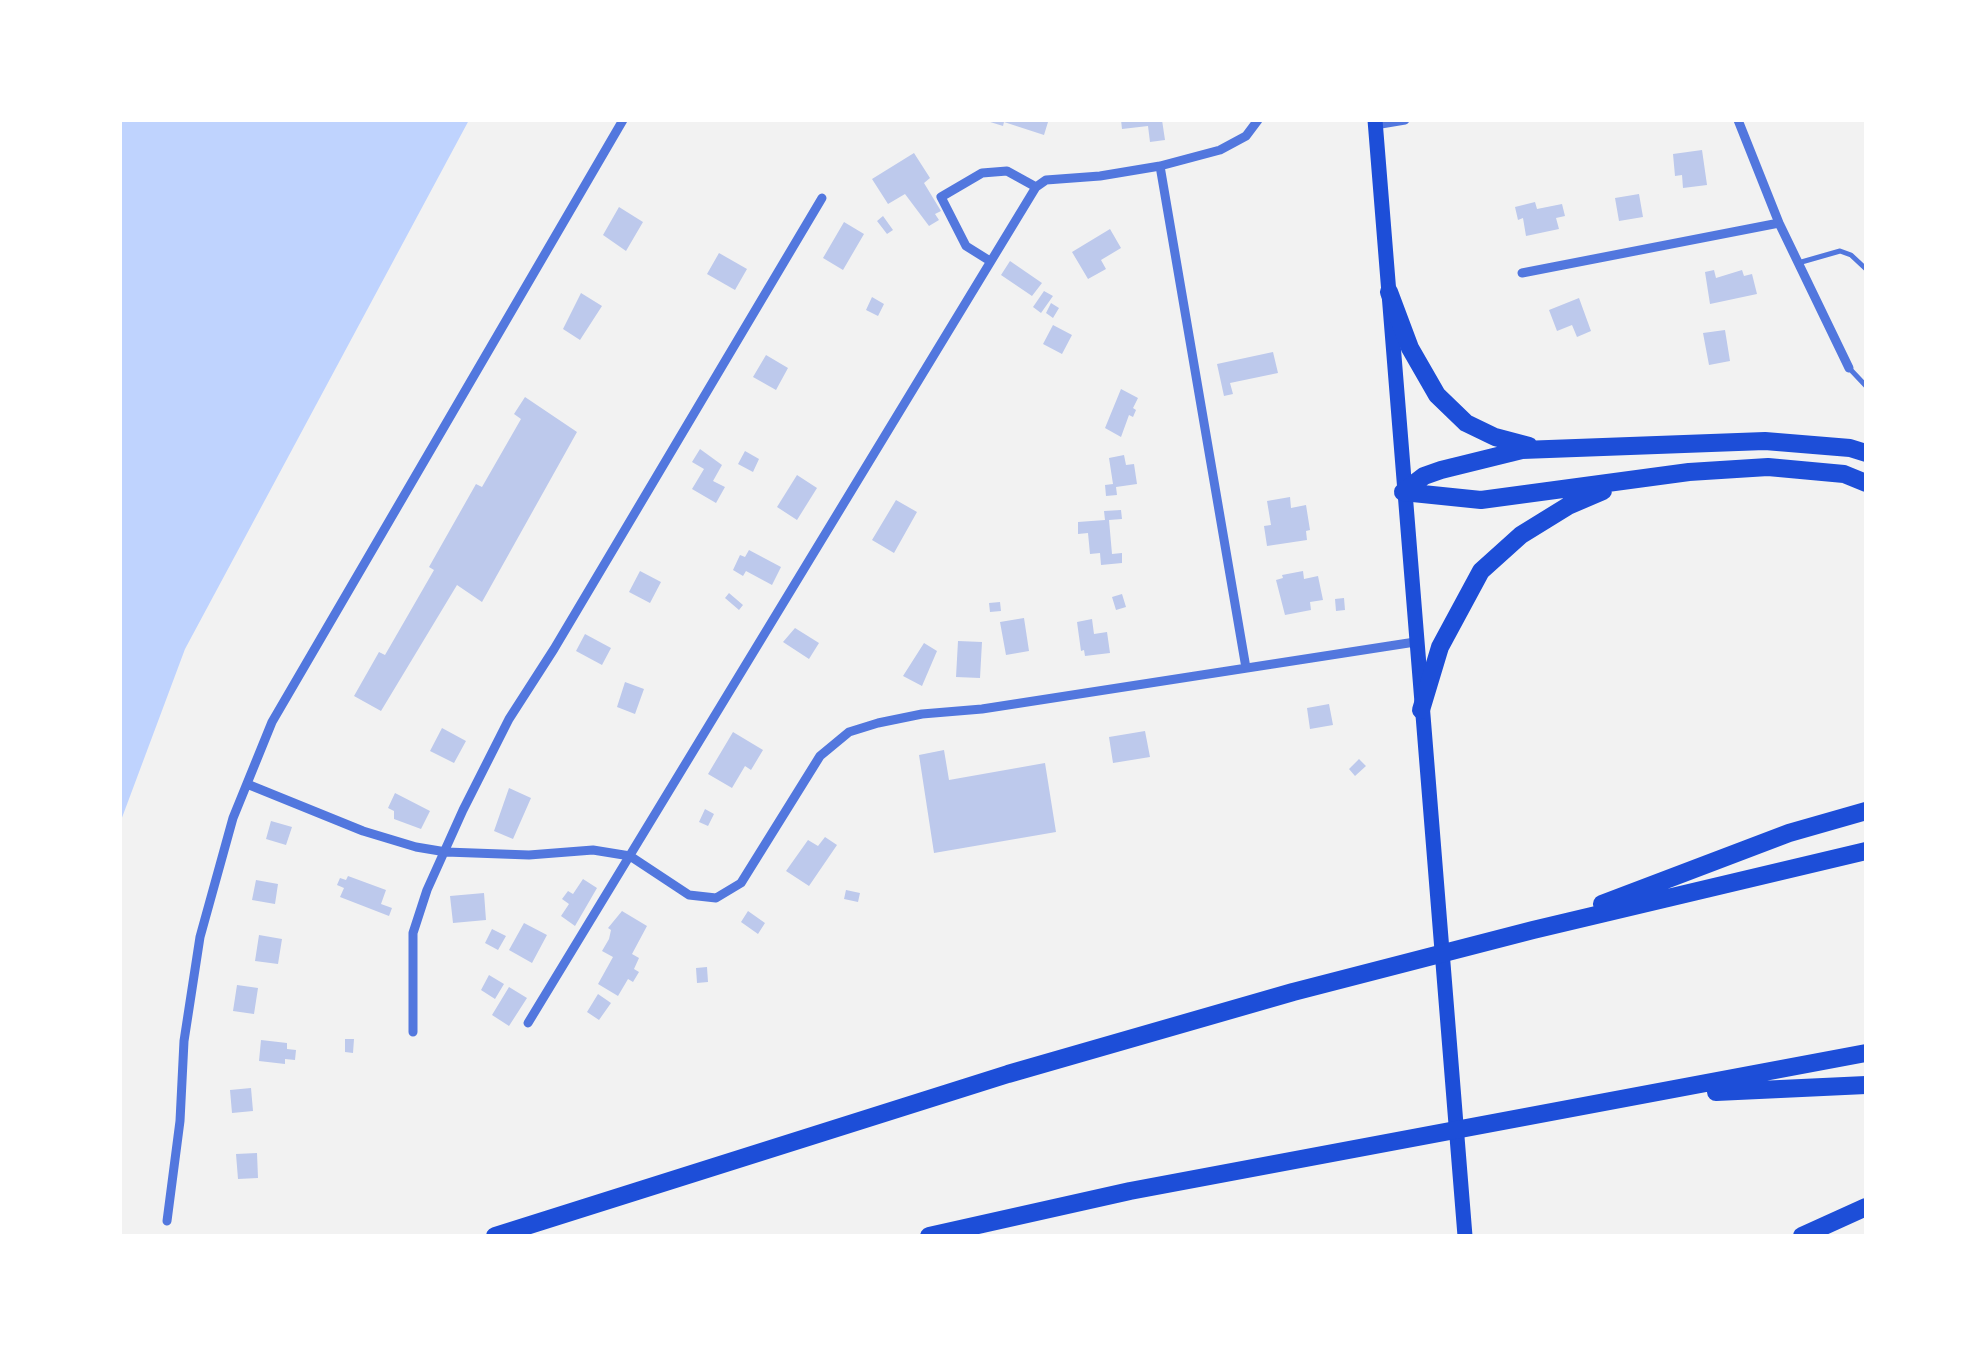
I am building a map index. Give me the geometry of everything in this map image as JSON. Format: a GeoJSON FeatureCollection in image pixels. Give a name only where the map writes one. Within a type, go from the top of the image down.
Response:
{"type":"FeatureCollection","features":[{"type":"Feature","properties":{"kind":"highway"},"geometry":{"type":"LineString","coordinates":[[1389,292],[1410,348],[1437,395],[1466,423],[1495,437],[1544,450]]}},
{"type":"Feature","properties":{"kind":"highway"},"geometry":{"type":"LineString","coordinates":[[1403,492],[1424,476],[1441,470],[1522,450],[1766,441],[1850,448],[1866,453]]}},
{"type":"Feature","properties":{"kind":"highway"},"geometry":{"type":"LineString","coordinates":[[1403,492],[1481,500],[1689,472],[1768,468],[1844,474],[1866,483]]}},
{"type":"Feature","properties":{"kind":"highway"},"geometry":{"type":"LineString","coordinates":[[1421,710],[1440,646],[1481,571],[1537,525],[1568,506],[1624,482]]}},
{"type":"Feature","properties":{"kind":"highway"},"geometry":{"type":"LineString","coordinates":[[1533,930],[1789,832],[1866,811]]}},
{"type":"Feature","properties":{"kind":"highway"},"geometry":{"type":"LineString","coordinates":[[495,1236],[1008,1074],[1293,992],[1866,851]]}},
{"type":"Feature","properties":{"kind":"highway"},"geometry":{"type":"LineString","coordinates":[[929,1236],[1148,1188],[1866,1053]]}},
{"type":"Feature","properties":{"kind":"highway"},"geometry":{"type":"LineString","coordinates":[[1646,1095],[1866,1085]]}},
{"type":"Feature","properties":{"kind":"highway"},"geometry":{"type":"LineString","coordinates":[[1802,1236],[1866,1207]]}},
{"type":"Feature","properties":{"kind":"main road"},"geometry":{"type":"LineString","coordinates":[[1375,122],[1465,1236]]}},
{"type":"Feature","properties":{"kind":"street"},"geometry":{"type":"LineString","coordinates":[[167,1221],[180,1122],[184,1041],[200,937],[233,818],[272,722],[623,120]]}},
{"type":"Feature","properties":{"kind":"street"},"geometry":{"type":"LineString","coordinates":[[528,1022],[1036,186],[1059,178],[1160,166],[1220,150],[1246,136],[1258,120]]}},
{"type":"Feature","properties":{"kind":"street"},"geometry":{"type":"LineString","coordinates":[[1375,122],[1405,120]]}},
{"type":"Feature","properties":{"kind":"street"},"geometry":{"type":"LineString","coordinates":[[1738,120],[1779,223],[1849,368]]}},
{"type":"Feature","properties":{"kind":"street"},"geometry":{"type":"LineString","coordinates":[[1160,166],[1246,668]]}},
{"type":"Feature","properties":{"kind":"street"},"geometry":{"type":"LineString","coordinates":[[990,262],[966,246],[941,196],[982,173],[1007,171],[1036,186]]}},
{"type":"Feature","properties":{"kind":"street"},"geometry":{"type":"LineString","coordinates":[[413,1032],[413,933],[427,890],[463,810],[509,719],[822,198]]}},
{"type":"Feature","properties":{"kind":"street"},"geometry":{"type":"LineString","coordinates":[[1522,273],[1779,223]]}},
{"type":"Feature","properties":{"kind":"street"},"geometry":{"type":"LineString","coordinates":[[247,784],[363,832],[446,852],[528,854],[593,850],[630,856],[689,895],[716,898],[741,882],[820,756],[849,732],[922,714],[982,709],[1415,642]]}},
{"type":"Feature","properties":{"kind":"lane"},"geometry":{"type":"LineString","coordinates":[[1798,263],[1840,250],[1852,255],[1866,269]]}},
{"type":"Feature","properties":{"kind":"lane"},"geometry":{"type":"LineString","coordinates":[[1849,368],[1866,386]]}},
{"type":"Feature","properties":{"kind":"water"},"geometry":{"type":"Polygon","coordinates":[[[120,120],[469,120],[185,649],[120,823],[120,120]]]}},
{"type":"Feature","properties":{"kind":"building"},"geometry":{"type":"Polygon","coordinates":[[[1121,120],[1162,120],[1165,140],[1150,142],[1148,126],[1122,129],[1121,120]]]}},
{"type":"Feature","properties":{"kind":"building"},"geometry":{"type":"Polygon","coordinates":[[[987,121],[1048,122],[1044,135],[1004,122],[1003,126],[987,121]]]}},
{"type":"Feature","properties":{"kind":"building"},"geometry":{"type":"Polygon","coordinates":[[[1702,150],[1707,185],[1683,188],[1682,175],[1675,176],[1673,154],[1702,150]]]}},
{"type":"Feature","properties":{"kind":"building"},"geometry":{"type":"Polygon","coordinates":[[[914,153],[930,178],[924,183],[941,211],[935,214],[939,220],[929,226],[905,194],[888,204],[872,179],[914,153]]]}},
{"type":"Feature","properties":{"kind":"building"},"geometry":{"type":"Polygon","coordinates":[[[1639,194],[1643,217],[1619,221],[1615,198],[1639,194]]]}},
{"type":"Feature","properties":{"kind":"building"},"geometry":{"type":"Polygon","coordinates":[[[1535,202],[1537,209],[1562,204],[1565,216],[1556,218],[1559,229],[1526,236],[1523,218],[1518,220],[1515,207],[1535,202]]]}},
{"type":"Feature","properties":{"kind":"building"},"geometry":{"type":"Polygon","coordinates":[[[619,207],[643,222],[626,251],[603,235],[619,207]]]}},
{"type":"Feature","properties":{"kind":"building"},"geometry":{"type":"Polygon","coordinates":[[[883,216],[893,230],[887,234],[877,221],[883,216]]]}},
{"type":"Feature","properties":{"kind":"building"},"geometry":{"type":"Polygon","coordinates":[[[844,222],[864,234],[843,270],[823,258],[844,222]]]}},
{"type":"Feature","properties":{"kind":"building"},"geometry":{"type":"Polygon","coordinates":[[[1110,229],[1121,248],[1101,260],[1106,269],[1088,279],[1072,252],[1110,229]]]}},
{"type":"Feature","properties":{"kind":"building"},"geometry":{"type":"Polygon","coordinates":[[[719,253],[747,269],[735,290],[707,274],[719,253]]]}},
{"type":"Feature","properties":{"kind":"building"},"geometry":{"type":"Polygon","coordinates":[[[1010,261],[1042,283],[1032,296],[1001,275],[1010,261]]]}},
{"type":"Feature","properties":{"kind":"building"},"geometry":{"type":"Polygon","coordinates":[[[1714,270],[1716,278],[1742,270],[1744,276],[1752,274],[1757,294],[1710,304],[1705,272],[1714,270]]]}},
{"type":"Feature","properties":{"kind":"building"},"geometry":{"type":"Polygon","coordinates":[[[1044,291],[1053,296],[1041,313],[1033,307],[1044,291]]]}},
{"type":"Feature","properties":{"kind":"building"},"geometry":{"type":"Polygon","coordinates":[[[581,293],[602,306],[580,340],[563,329],[581,293]]]}},
{"type":"Feature","properties":{"kind":"building"},"geometry":{"type":"Polygon","coordinates":[[[872,297],[884,304],[878,316],[866,310],[872,297]]]}},
{"type":"Feature","properties":{"kind":"building"},"geometry":{"type":"Polygon","coordinates":[[[1579,298],[1591,331],[1577,337],[1572,325],[1557,331],[1549,310],[1579,298]]]}},
{"type":"Feature","properties":{"kind":"building"},"geometry":{"type":"Polygon","coordinates":[[[1051,303],[1059,308],[1053,318],[1046,313],[1051,303]]]}},
{"type":"Feature","properties":{"kind":"building"},"geometry":{"type":"Polygon","coordinates":[[[1053,325],[1072,335],[1062,354],[1043,344],[1053,325]]]}},
{"type":"Feature","properties":{"kind":"building"},"geometry":{"type":"Polygon","coordinates":[[[1725,330],[1730,361],[1709,365],[1703,333],[1725,330]]]}},
{"type":"Feature","properties":{"kind":"building"},"geometry":{"type":"Polygon","coordinates":[[[1273,352],[1278,373],[1230,383],[1233,394],[1224,396],[1217,364],[1273,352]]]}},
{"type":"Feature","properties":{"kind":"building"},"geometry":{"type":"Polygon","coordinates":[[[766,355],[788,368],[776,390],[753,377],[766,355]]]}},
{"type":"Feature","properties":{"kind":"building"},"geometry":{"type":"Polygon","coordinates":[[[1121,389],[1138,398],[1133,417],[1129,415],[1121,437],[1105,428],[1121,389]]]}},
{"type":"Feature","properties":{"kind":"building"},"geometry":{"type":"Polygon","coordinates":[[[525,397],[577,432],[482,602],[457,585],[381,711],[354,696],[379,652],[385,655],[434,570],[429,567],[476,484],[482,487],[521,419],[514,414],[525,397]]]}},
{"type":"Feature","properties":{"kind":"building"},"geometry":{"type":"Polygon","coordinates":[[[700,449],[722,465],[713,481],[725,487],[716,503],[692,489],[704,469],[692,462],[700,449]]]}},
{"type":"Feature","properties":{"kind":"building"},"geometry":{"type":"Polygon","coordinates":[[[745,451],[759,459],[753,472],[738,464],[745,451]]]}},
{"type":"Feature","properties":{"kind":"building"},"geometry":{"type":"Polygon","coordinates":[[[1124,455],[1126,465],[1134,464],[1137,484],[1116,487],[1117,495],[1106,496],[1105,485],[1113,484],[1109,458],[1124,455]]]}},
{"type":"Feature","properties":{"kind":"building"},"geometry":{"type":"Polygon","coordinates":[[[797,475],[817,488],[797,520],[777,507],[797,475]]]}},
{"type":"Feature","properties":{"kind":"building"},"geometry":{"type":"Polygon","coordinates":[[[1290,497],[1291,508],[1306,505],[1310,530],[1306,531],[1307,540],[1267,546],[1264,526],[1271,525],[1267,501],[1290,497]]]}},
{"type":"Feature","properties":{"kind":"building"},"geometry":{"type":"Polygon","coordinates":[[[896,500],[917,512],[894,553],[872,540],[896,500]]]}},
{"type":"Feature","properties":{"kind":"building"},"geometry":{"type":"Polygon","coordinates":[[[1121,510],[1122,519],[1109,520],[1112,554],[1122,553],[1122,563],[1101,565],[1100,553],[1090,554],[1088,533],[1078,534],[1078,522],[1105,520],[1104,511],[1121,510]]]}},
{"type":"Feature","properties":{"kind":"building"},"geometry":{"type":"Polygon","coordinates":[[[749,550],[781,567],[772,585],[746,571],[743,576],[733,570],[740,555],[745,557],[749,550]]]}},
{"type":"Feature","properties":{"kind":"building"},"geometry":{"type":"Polygon","coordinates":[[[640,571],[661,582],[650,603],[629,592],[640,571]]]}},
{"type":"Feature","properties":{"kind":"building"},"geometry":{"type":"Polygon","coordinates":[[[1303,571],[1304,579],[1318,576],[1323,600],[1310,602],[1311,610],[1285,615],[1276,580],[1303,571]]]}},
{"type":"Feature","properties":{"kind":"building"},"geometry":{"type":"Polygon","coordinates":[[[729,593],[743,605],[739,610],[725,598],[729,593]]]}},
{"type":"Feature","properties":{"kind":"building"},"geometry":{"type":"Polygon","coordinates":[[[1122,594],[1126,607],[1116,610],[1112,597],[1122,594]]]}},
{"type":"Feature","properties":{"kind":"building"},"geometry":{"type":"Polygon","coordinates":[[[1344,598],[1345,610],[1336,611],[1335,599],[1344,598]]]}},
{"type":"Feature","properties":{"kind":"building"},"geometry":{"type":"Polygon","coordinates":[[[1000,602],[1001,611],[990,612],[989,603],[1000,602]]]}},
{"type":"Feature","properties":{"kind":"building"},"geometry":{"type":"Polygon","coordinates":[[[1024,618],[1029,651],[1006,655],[1000,622],[1024,618]]]}},
{"type":"Feature","properties":{"kind":"building"},"geometry":{"type":"Polygon","coordinates":[[[1092,619],[1094,634],[1107,632],[1110,653],[1085,656],[1081,651],[1077,622],[1092,619]]]}},
{"type":"Feature","properties":{"kind":"building"},"geometry":{"type":"Polygon","coordinates":[[[795,628],[819,643],[809,659],[783,642],[795,628]]]}},
{"type":"Feature","properties":{"kind":"building"},"geometry":{"type":"Polygon","coordinates":[[[585,634],[611,648],[602,665],[576,651],[585,634]]]}},
{"type":"Feature","properties":{"kind":"building"},"geometry":{"type":"Polygon","coordinates":[[[958,641],[982,642],[980,678],[956,677],[958,641]]]}},
{"type":"Feature","properties":{"kind":"building"},"geometry":{"type":"Polygon","coordinates":[[[924,643],[937,651],[922,686],[903,676],[924,643]]]}},
{"type":"Feature","properties":{"kind":"building"},"geometry":{"type":"Polygon","coordinates":[[[625,682],[644,689],[635,714],[617,707],[625,682]]]}},
{"type":"Feature","properties":{"kind":"building"},"geometry":{"type":"Polygon","coordinates":[[[1329,704],[1333,725],[1310,729],[1307,708],[1329,704]]]}},
{"type":"Feature","properties":{"kind":"building"},"geometry":{"type":"Polygon","coordinates":[[[442,728],[466,741],[454,763],[430,751],[442,728]]]}},
{"type":"Feature","properties":{"kind":"building"},"geometry":{"type":"Polygon","coordinates":[[[1145,731],[1150,757],[1113,763],[1109,737],[1145,731]]]}},
{"type":"Feature","properties":{"kind":"building"},"geometry":{"type":"Polygon","coordinates":[[[733,732],[763,750],[751,770],[745,766],[732,788],[708,774],[733,732]]]}},
{"type":"Feature","properties":{"kind":"building"},"geometry":{"type":"Polygon","coordinates":[[[944,750],[949,780],[1045,763],[1056,832],[934,853],[919,755],[944,750]]]}},
{"type":"Feature","properties":{"kind":"building"},"geometry":{"type":"Polygon","coordinates":[[[1359,759],[1366,766],[1355,776],[1349,769],[1359,759]]]}},
{"type":"Feature","properties":{"kind":"building"},"geometry":{"type":"Polygon","coordinates":[[[509,788],[531,798],[513,839],[494,831],[509,788]]]}},
{"type":"Feature","properties":{"kind":"building"},"geometry":{"type":"Polygon","coordinates":[[[395,793],[430,811],[421,829],[394,819],[394,811],[388,808],[395,793]]]}},
{"type":"Feature","properties":{"kind":"building"},"geometry":{"type":"Polygon","coordinates":[[[705,809],[714,814],[708,826],[699,822],[705,809]]]}},
{"type":"Feature","properties":{"kind":"building"},"geometry":{"type":"Polygon","coordinates":[[[271,821],[292,827],[286,845],[266,839],[271,821]]]}},
{"type":"Feature","properties":{"kind":"building"},"geometry":{"type":"Polygon","coordinates":[[[825,837],[837,845],[809,886],[786,871],[808,840],[818,846],[825,837]]]}},
{"type":"Feature","properties":{"kind":"building"},"geometry":{"type":"Polygon","coordinates":[[[348,876],[386,890],[381,904],[392,908],[389,916],[340,897],[344,888],[337,885],[340,878],[346,880],[348,876]]]}},
{"type":"Feature","properties":{"kind":"building"},"geometry":{"type":"Polygon","coordinates":[[[583,879],[597,888],[575,926],[561,916],[569,904],[562,899],[568,891],[573,894],[583,879]]]}},
{"type":"Feature","properties":{"kind":"building"},"geometry":{"type":"Polygon","coordinates":[[[256,880],[278,884],[275,904],[252,900],[256,880]]]}},
{"type":"Feature","properties":{"kind":"building"},"geometry":{"type":"Polygon","coordinates":[[[846,890],[860,893],[858,902],[844,899],[846,890]]]}},
{"type":"Feature","properties":{"kind":"building"},"geometry":{"type":"Polygon","coordinates":[[[484,893],[486,920],[453,923],[450,896],[484,893]]]}},
{"type":"Feature","properties":{"kind":"building"},"geometry":{"type":"Polygon","coordinates":[[[622,911],[647,926],[632,954],[639,958],[634,969],[639,972],[633,982],[628,979],[618,996],[598,984],[613,957],[602,951],[609,939],[608,928],[622,911]]]}},
{"type":"Feature","properties":{"kind":"building"},"geometry":{"type":"Polygon","coordinates":[[[748,911],[765,923],[758,934],[741,922],[748,911]]]}},
{"type":"Feature","properties":{"kind":"building"},"geometry":{"type":"Polygon","coordinates":[[[524,923],[547,935],[532,963],[509,950],[524,923]]]}},
{"type":"Feature","properties":{"kind":"building"},"geometry":{"type":"Polygon","coordinates":[[[492,929],[506,936],[498,950],[485,943],[492,929]]]}},
{"type":"Feature","properties":{"kind":"building"},"geometry":{"type":"Polygon","coordinates":[[[259,935],[282,939],[278,964],[255,961],[259,935]]]}},
{"type":"Feature","properties":{"kind":"building"},"geometry":{"type":"Polygon","coordinates":[[[707,967],[708,982],[697,983],[696,968],[707,967]]]}},
{"type":"Feature","properties":{"kind":"building"},"geometry":{"type":"Polygon","coordinates":[[[489,975],[504,984],[495,999],[481,990],[489,975]]]}},
{"type":"Feature","properties":{"kind":"building"},"geometry":{"type":"Polygon","coordinates":[[[237,985],[258,988],[254,1014],[233,1011],[237,985]]]}},
{"type":"Feature","properties":{"kind":"building"},"geometry":{"type":"Polygon","coordinates":[[[509,987],[527,998],[509,1026],[492,1015],[509,987]]]}},
{"type":"Feature","properties":{"kind":"building"},"geometry":{"type":"Polygon","coordinates":[[[598,994],[611,1003],[599,1020],[587,1012],[598,994]]]}},
{"type":"Feature","properties":{"kind":"building"},"geometry":{"type":"Polygon","coordinates":[[[345,1039],[354,1039],[353,1053],[345,1052],[345,1039]]]}},
{"type":"Feature","properties":{"kind":"building"},"geometry":{"type":"Polygon","coordinates":[[[261,1040],[287,1043],[287,1049],[296,1050],[295,1060],[285,1059],[285,1064],[259,1061],[261,1040]]]}},
{"type":"Feature","properties":{"kind":"building"},"geometry":{"type":"Polygon","coordinates":[[[251,1088],[253,1111],[232,1113],[230,1090],[251,1088]]]}},
{"type":"Feature","properties":{"kind":"building"},"geometry":{"type":"Polygon","coordinates":[[[257,1153],[258,1178],[238,1179],[236,1154],[257,1153]]]}}]}
